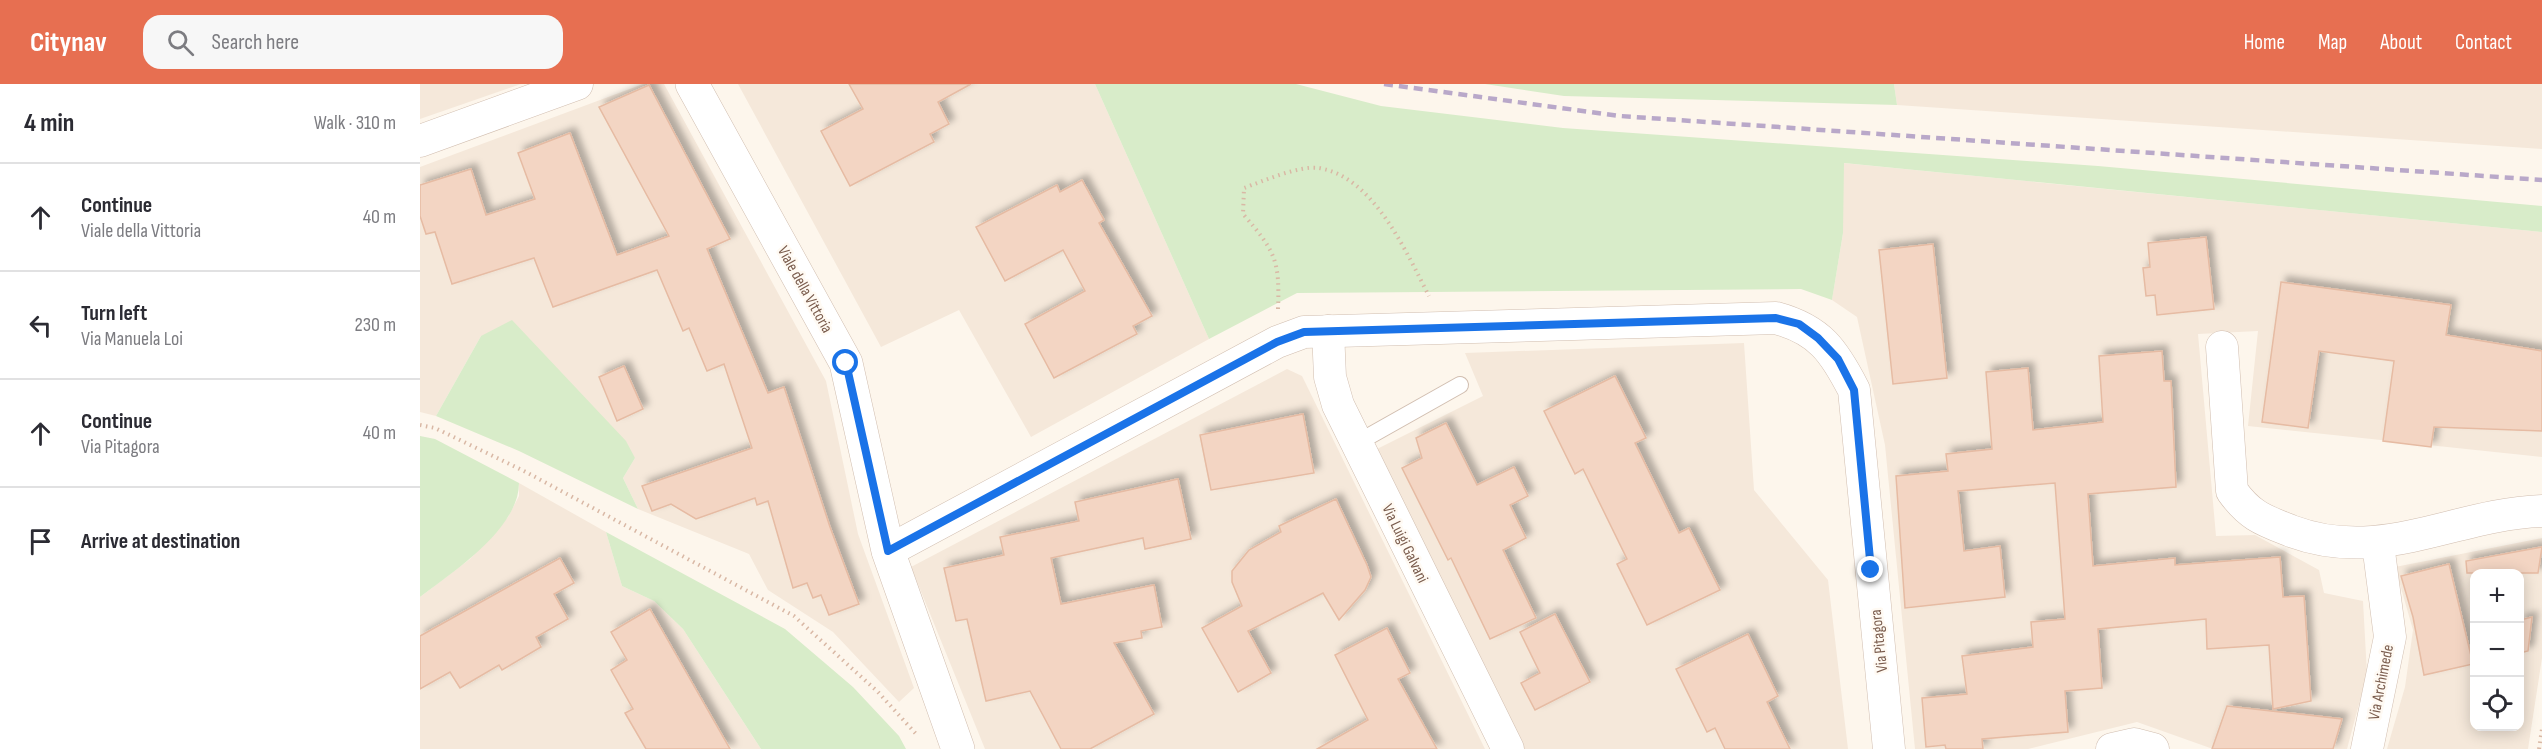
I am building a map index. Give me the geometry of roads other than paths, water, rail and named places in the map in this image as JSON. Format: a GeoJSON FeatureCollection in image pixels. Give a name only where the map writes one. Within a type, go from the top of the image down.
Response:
{"type":"FeatureCollection","features":[{"type":"Feature","properties":{"kind":"street"},"geometry":{"type":"LineString","coordinates":[[420,141],[577,84]]}},
{"type":"Feature","properties":{"kind":"street","name":"Viale della Vittoria"},"geometry":{"type":"LineString","coordinates":[[692,84],[846,363],[888,551],[958,749]]}},
{"type":"Feature","properties":{"kind":"street","name":"Via Pitagora"},"geometry":{"type":"LineString","coordinates":[[1328,331],[1776,318],[1799,324],[1818,338],[1838,359],[1854,390],[1889,749]]}},
{"type":"Feature","properties":{"kind":"street"},"geometry":{"type":"LineString","coordinates":[[888,551],[1277,342],[1304,332],[1328,331]]}},
{"type":"Feature","properties":{"kind":"street","name":"Via Luigi Galvani"},"geometry":{"type":"LineString","coordinates":[[1328,331],[1330,377],[1338,405],[1508,749]]}},
{"type":"Feature","properties":{"kind":"street"},"geometry":{"type":"LineString","coordinates":[[2222,347],[2232,491],[2244,507],[2258,519],[2317,540],[2378,544],[2542,511]]}},
{"type":"Feature","properties":{"kind":"street","name":"Via Archimede"},"geometry":{"type":"LineString","coordinates":[[2367,749],[2390,637],[2378,544]]}},
{"type":"Feature","properties":{"kind":"street"},"geometry":{"type":"LineString","coordinates":[[2112,749],[2134,744],[2153,749]]}},
{"type":"Feature","properties":{"kind":"lane"},"geometry":{"type":"LineString","coordinates":[[1357,443],[1460,385]]}},
{"type":"Feature","properties":{"kind":"railway"},"geometry":{"type":"LineString","coordinates":[[1384,84],[1620,116],[2542,180]]}}]}
